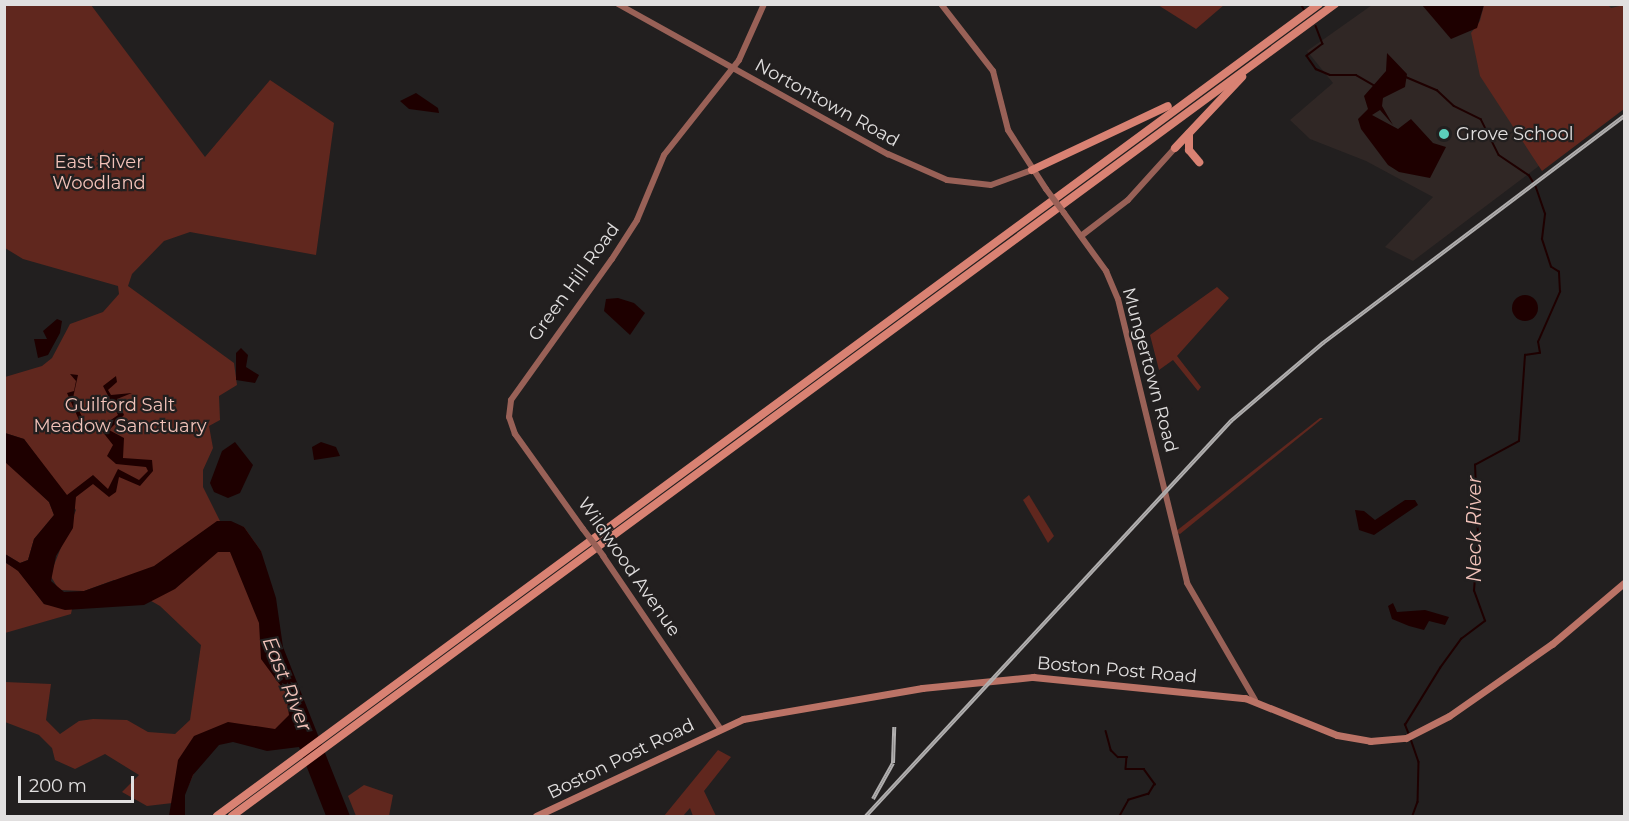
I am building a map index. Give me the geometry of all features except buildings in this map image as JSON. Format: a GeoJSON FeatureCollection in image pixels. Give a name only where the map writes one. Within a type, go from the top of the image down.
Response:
{"type":"FeatureCollection","features":[{"type":"Feature","properties":{"kind":"highway"},"geometry":{"type":"LineString","coordinates":[[217,816],[1319,4]]}},
{"type":"Feature","properties":{"kind":"highway"},"geometry":{"type":"LineString","coordinates":[[1175,148],[1239,79],[1334,5]]}},
{"type":"Feature","properties":{"kind":"highway"},"geometry":{"type":"LineString","coordinates":[[232,816],[1334,5]]}},
{"type":"Feature","properties":{"kind":"highway"},"geometry":{"type":"LineString","coordinates":[[1032,170],[1154,115],[1238,62]]}},
{"type":"Feature","properties":{"kind":"highway"},"geometry":{"type":"LineString","coordinates":[[1189,132],[1189,150],[1199,162]]}},
{"type":"Feature","properties":{"kind":"main road","name":"Boston Post Road"},"geometry":{"type":"LineString","coordinates":[[536,816],[720,728],[765,714],[903,691],[1033,676],[1255,700],[1336,735],[1370,741],[1410,737],[1552,644],[1624,583]]}},
{"type":"Feature","properties":{"kind":"street","name":"Nortontown Road"},"geometry":{"type":"LineString","coordinates":[[618,4],[888,154],[947,180],[991,185],[1032,170]]}},
{"type":"Feature","properties":{"kind":"street","name":"Green Hill Road"},"geometry":{"type":"LineString","coordinates":[[510,426],[509,407],[515,389],[612,259],[637,220],[672,142],[733,68],[764,4]]}},
{"type":"Feature","properties":{"kind":"street","name":"Mungertown Road"},"geometry":{"type":"LineString","coordinates":[[941,4],[993,71],[1006,124],[1032,170],[1081,236],[1118,299],[1187,583],[1255,700]]}},
{"type":"Feature","properties":{"kind":"street"},"geometry":{"type":"LineString","coordinates":[[1081,236],[1128,200],[1175,148]]}},
{"type":"Feature","properties":{"kind":"street","name":"Wildwood Avenue"},"geometry":{"type":"LineString","coordinates":[[510,426],[603,556],[720,728]]}},
{"type":"Feature","properties":{"kind":"shaded area","name":"Grove School"},"geometry":{"type":"Polygon","coordinates":[[[1372,5],[1624,5],[1624,102],[1413,261],[1385,247],[1433,197],[1366,161],[1310,139],[1290,120],[1333,83],[1307,51],[1372,5]]]}},
{"type":"Feature","properties":{"kind":"green space"},"geometry":{"type":"Polygon","coordinates":[[[1607,4],[1611,8],[1624,5],[1624,109],[1542,171],[1480,76],[1471,33],[1480,21],[1484,5],[1607,4]]]}},
{"type":"Feature","properties":{"kind":"green space"},"geometry":{"type":"Polygon","coordinates":[[[5,5],[91,5],[205,157],[270,80],[334,123],[316,255],[190,232],[164,241],[132,274],[128,286],[234,363],[237,385],[219,396],[220,420],[209,426],[213,448],[203,470],[203,487],[220,521],[244,527],[261,551],[274,646],[306,725],[209,740],[181,802],[147,806],[122,792],[139,775],[105,754],[75,769],[55,760],[52,748],[39,735],[5,722],[5,682],[51,684],[46,720],[60,734],[79,721],[93,719],[127,720],[148,732],[175,734],[190,720],[201,645],[160,606],[114,580],[84,591],[59,590],[50,575],[76,510],[24,439],[5,433],[5,377],[42,366],[52,358],[70,324],[103,312],[119,294],[118,286],[23,259],[5,248],[5,5]]]}},
{"type":"Feature","properties":{"kind":"green space"},"geometry":{"type":"Polygon","coordinates":[[[1158,5],[1224,5],[1196,29],[1158,5]]]}},
{"type":"Feature","properties":{"kind":"green space"},"geometry":{"type":"Polygon","coordinates":[[[1217,287],[1229,298],[1177,356],[1201,387],[1198,391],[1173,360],[1159,370],[1150,335],[1217,287]]]}},
{"type":"Feature","properties":{"kind":"green space"},"geometry":{"type":"Polygon","coordinates":[[[1320,418],[1323,418],[1180,534],[1175,532],[1320,418]]]}},
{"type":"Feature","properties":{"kind":"green space"},"geometry":{"type":"Polygon","coordinates":[[[9,461],[49,502],[54,515],[34,539],[28,560],[20,563],[5,554],[4,462],[9,461]]]}},
{"type":"Feature","properties":{"kind":"green space"},"geometry":{"type":"Polygon","coordinates":[[[1029,495],[1054,536],[1048,543],[1023,500],[1029,495]]]}},
{"type":"Feature","properties":{"kind":"green space"},"geometry":{"type":"Polygon","coordinates":[[[4,562],[18,570],[44,604],[72,609],[71,614],[5,633],[4,562]]]}},
{"type":"Feature","properties":{"kind":"green space"},"geometry":{"type":"Polygon","coordinates":[[[718,750],[731,757],[704,791],[716,816],[693,816],[690,808],[683,816],[664,816],[718,750]]]}},
{"type":"Feature","properties":{"kind":"green space"},"geometry":{"type":"Polygon","coordinates":[[[364,785],[393,795],[389,816],[356,816],[348,796],[364,785]]]}},
{"type":"Feature","properties":{"kind":"water"},"geometry":{"type":"Polygon","coordinates":[[[1422,5],[1484,5],[1477,28],[1451,39],[1422,5]]]}},
{"type":"Feature","properties":{"kind":"water"},"geometry":{"type":"Polygon","coordinates":[[[1387,53],[1407,74],[1405,87],[1383,98],[1382,106],[1393,125],[1380,110],[1372,115],[1398,129],[1411,119],[1433,143],[1446,147],[1430,178],[1399,172],[1388,165],[1361,129],[1358,119],[1368,109],[1364,96],[1386,71],[1387,53]]]}},
{"type":"Feature","properties":{"kind":"water"},"geometry":{"type":"Polygon","coordinates":[[[416,93],[438,108],[439,113],[409,109],[400,101],[416,93]]]}},
{"type":"Feature","properties":{"kind":"water"},"geometry":{"type":"Polygon","coordinates":[[[1525,295],[1534,299],[1538,308],[1534,317],[1525,321],[1516,317],[1512,308],[1516,299],[1525,295]]]}},
{"type":"Feature","properties":{"kind":"water"},"geometry":{"type":"Polygon","coordinates":[[[618,298],[634,303],[645,313],[630,335],[604,311],[606,299],[618,298]]]}},
{"type":"Feature","properties":{"kind":"water"},"geometry":{"type":"Polygon","coordinates":[[[57,319],[62,321],[60,333],[48,355],[38,358],[34,339],[47,339],[43,331],[57,319]]]}},
{"type":"Feature","properties":{"kind":"water"},"geometry":{"type":"Polygon","coordinates":[[[241,348],[248,355],[246,367],[259,375],[255,383],[236,380],[236,353],[241,348]]]}},
{"type":"Feature","properties":{"kind":"water","name":"East River"},"geometry":{"type":"Polygon","coordinates":[[[70,374],[78,375],[73,398],[86,425],[108,422],[118,415],[103,386],[116,376],[117,382],[108,390],[111,395],[132,393],[117,399],[124,415],[109,430],[124,438],[123,458],[152,460],[153,471],[140,486],[119,477],[116,492],[109,497],[93,484],[76,497],[73,528],[56,556],[51,581],[64,592],[84,591],[154,566],[217,521],[231,521],[244,527],[261,551],[276,598],[283,647],[350,816],[326,816],[299,747],[267,751],[233,742],[219,745],[193,775],[185,795],[185,816],[169,816],[178,760],[194,736],[228,722],[275,729],[289,715],[286,693],[261,659],[259,623],[230,552],[218,552],[175,589],[144,605],[65,610],[44,604],[18,571],[5,562],[5,554],[20,563],[28,560],[34,539],[54,515],[49,502],[5,462],[5,433],[24,439],[67,495],[93,475],[108,489],[118,469],[139,480],[148,471],[146,467],[116,464],[107,456],[113,445],[102,431],[77,427],[79,420],[67,393],[74,391],[76,381],[70,374]]]}},
{"type":"Feature","properties":{"kind":"water"},"geometry":{"type":"Polygon","coordinates":[[[235,442],[253,465],[240,493],[228,498],[214,492],[210,483],[222,451],[235,442]]]}},
{"type":"Feature","properties":{"kind":"water"},"geometry":{"type":"Polygon","coordinates":[[[321,442],[336,447],[340,456],[314,460],[312,447],[321,442]]]}},
{"type":"Feature","properties":{"kind":"water"},"geometry":{"type":"Polygon","coordinates":[[[1405,500],[1415,500],[1418,505],[1374,535],[1359,530],[1355,510],[1364,511],[1375,520],[1405,500]]]}},
{"type":"Feature","properties":{"kind":"water"},"geometry":{"type":"Polygon","coordinates":[[[1393,603],[1397,612],[1425,610],[1449,617],[1445,625],[1429,621],[1424,630],[1392,619],[1388,606],[1393,603]]]}},
{"type":"Feature","properties":{"kind":"waterway","name":"Neck River"},"geometry":{"type":"LineString","coordinates":[[1301,4],[1304,9]]}},
{"type":"Feature","properties":{"kind":"waterway","name":"Neck River"},"geometry":{"type":"LineString","coordinates":[[1316,26],[1323,44],[1307,56],[1316,69],[1330,75],[1356,75],[1375,86]]}},
{"type":"Feature","properties":{"kind":"waterway","name":"Neck River"},"geometry":{"type":"LineString","coordinates":[[1406,77],[1437,90],[1454,106],[1481,119],[1499,155],[1529,175],[1534,183]]}},
{"type":"Feature","properties":{"kind":"waterway","name":"Neck River"},"geometry":{"type":"LineString","coordinates":[[1409,735],[1405,725],[1440,668],[1461,639],[1485,621],[1474,591],[1478,536],[1475,465],[1519,441],[1525,355],[1540,353],[1538,342],[1560,292],[1559,272],[1551,267],[1542,239],[1545,214],[1536,188]]}},
{"type":"Feature","properties":{"kind":"waterway"},"geometry":{"type":"LineString","coordinates":[[1106,731],[1111,750],[1118,757],[1127,757],[1126,769],[1144,769],[1155,784],[1149,794],[1129,800],[1120,816]]}},
{"type":"Feature","properties":{"kind":"waterway","name":"Neck River"},"geometry":{"type":"LineString","coordinates":[[1411,739],[1419,762],[1418,802],[1413,816]]}},
{"type":"Feature","properties":{"kind":"railway"},"geometry":{"type":"LineString","coordinates":[[866,816],[1231,421],[1323,343],[1624,116]]}},
{"type":"Feature","properties":{"kind":"railway"},"geometry":{"type":"LineString","coordinates":[[873,799],[893,763],[894,727]]}},
{"type":"Feature","properties":{"kind":"place","name":"Grove School"},"geometry":{"type":"Point","coordinates":[1444,134]}},
{"type":"Feature","properties":{"kind":"park label","name":"East River Woodland"},"geometry":{"type":"Point","coordinates":[99,174]}},
{"type":"Feature","properties":{"kind":"park label","name":"Guilford Salt Meadow Sanctuary"},"geometry":{"type":"Point","coordinates":[120,416]}}]}
